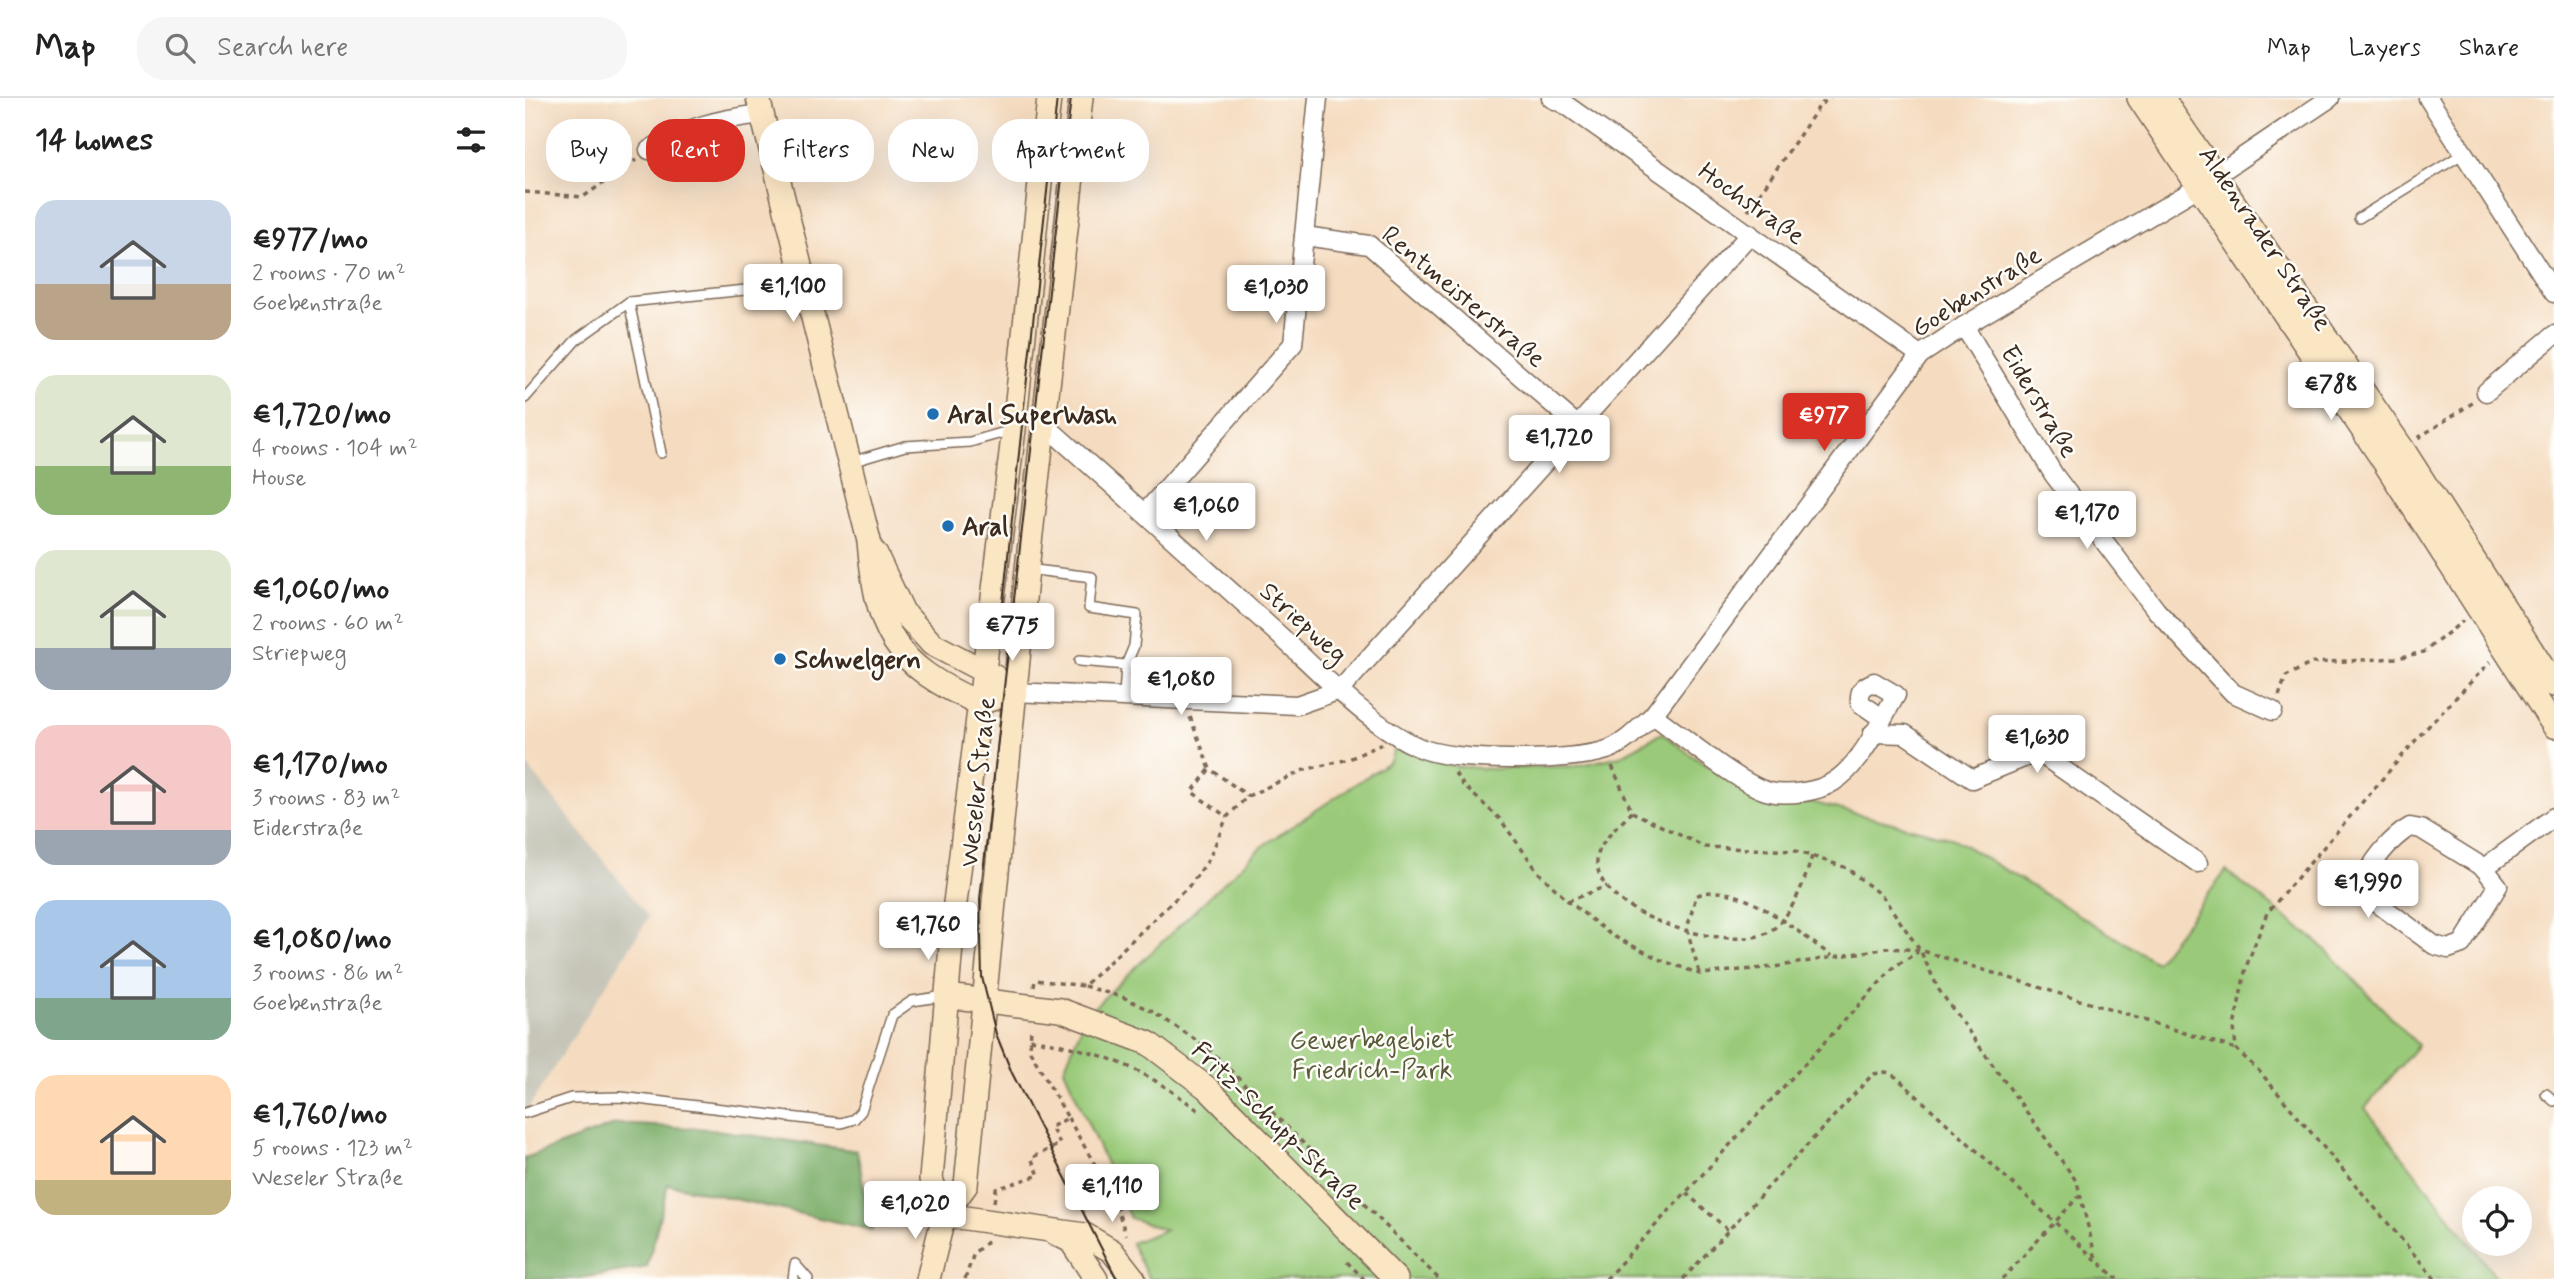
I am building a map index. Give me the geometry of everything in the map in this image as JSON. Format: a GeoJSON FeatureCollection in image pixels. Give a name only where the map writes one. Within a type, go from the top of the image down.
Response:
{"type":"FeatureCollection","features":[{"type":"Feature","properties":{"kind":"main road","name":"Weseler Straße"},"geometry":{"type":"LineString","coordinates":[[944,1215],[931,1179],[947,996],[979,703],[1014,429],[1049,98]]}},
{"type":"Feature","properties":{"kind":"main road","name":"Weseler Straße"},"geometry":{"type":"LineString","coordinates":[[944,1215],[965,1185],[986,1000],[1027,569],[1081,98]]}},
{"type":"Feature","properties":{"kind":"main road","name":"Aldenrader Straße"},"geometry":{"type":"LineString","coordinates":[[2139,98],[2206,182],[2402,449],[2554,685]]}},
{"type":"Feature","properties":{"kind":"main road","name":"Aldenrader Straße"},"geometry":{"type":"LineString","coordinates":[[2162,98],[2206,182],[2554,726]]}},
{"type":"Feature","properties":{"kind":"main road"},"geometry":{"type":"LineString","coordinates":[[760,106],[869,541],[873,586],[883,624],[895,645],[915,667],[946,689],[979,703],[1014,692]]}},
{"type":"Feature","properties":{"kind":"main road"},"geometry":{"type":"LineString","coordinates":[[869,541],[903,612],[932,644],[961,662],[984,670],[1014,692]]}},
{"type":"Feature","properties":{"kind":"main road","name":"Fritz-Schupp-Straße"},"geometry":{"type":"LineString","coordinates":[[947,996],[1061,1010],[1115,1028],[1148,1043],[1178,1062],[1207,1088],[1396,1279]]}},
{"type":"Feature","properties":{"kind":"main road"},"geometry":{"type":"LineString","coordinates":[[927,1279],[944,1215],[1085,1235],[1100,1242],[1122,1261],[1134,1279]]}},
{"type":"Feature","properties":{"kind":"main road"},"geometry":{"type":"LineString","coordinates":[[1053,1231],[1071,1241],[1083,1255],[1096,1279]]}},
{"type":"Feature","properties":{"kind":"street"},"geometry":{"type":"LineString","coordinates":[[1145,513],[1293,344],[1318,98]]}},
{"type":"Feature","properties":{"kind":"street","name":"Hochstraße"},"geometry":{"type":"LineString","coordinates":[[1551,98],[1566,104],[1920,355]]}},
{"type":"Feature","properties":{"kind":"street","name":"Goebenstraße"},"geometry":{"type":"LineString","coordinates":[[1340,690],[1397,736],[1420,748],[1443,754],[1524,759],[1570,757],[1607,750],[1628,738],[1653,715],[1920,355],[2206,182],[2330,98]]}},
{"type":"Feature","properties":{"kind":"street"},"geometry":{"type":"LineString","coordinates":[[2428,98],[2554,293]]}},
{"type":"Feature","properties":{"kind":"street"},"geometry":{"type":"LineString","coordinates":[[722,119],[760,106]]}},
{"type":"Feature","properties":{"kind":"street"},"geometry":{"type":"LineString","coordinates":[[1014,692],[1297,705],[1340,690],[1750,234]]}},
{"type":"Feature","properties":{"kind":"street","name":"Rentmeisterstraße"},"geometry":{"type":"LineString","coordinates":[[1304,236],[1369,245],[1578,426]]}},
{"type":"Feature","properties":{"kind":"street","name":"Eiderstraße"},"geometry":{"type":"LineString","coordinates":[[1964,326],[2054,475],[2155,610],[2232,693],[2273,711]]}},
{"type":"Feature","properties":{"kind":"street"},"geometry":{"type":"LineString","coordinates":[[2486,392],[2554,335]]}},
{"type":"Feature","properties":{"kind":"street","name":"Striepweg"},"geometry":{"type":"LineString","coordinates":[[1045,425],[1340,690]]}},
{"type":"Feature","properties":{"kind":"street"},"geometry":{"type":"LineString","coordinates":[[1653,715],[1742,778],[1768,792],[1791,794],[1833,782],[1859,755],[1877,725],[1905,734],[1972,779],[2038,752],[2198,863]]}},
{"type":"Feature","properties":{"kind":"street"},"geometry":{"type":"LineString","coordinates":[[2484,868],[2554,817]]}},
{"type":"Feature","properties":{"kind":"street"},"geometry":{"type":"LineString","coordinates":[[2410,827],[2421,830],[2484,868],[2494,877],[2498,886],[2462,944],[2448,949],[2434,945],[2374,900],[2364,885],[2366,873],[2402,832],[2410,827]]}},
{"type":"Feature","properties":{"kind":"lane"},"geometry":{"type":"LineString","coordinates":[[2359,218],[2464,153]]}},
{"type":"Feature","properties":{"kind":"lane"},"geometry":{"type":"LineString","coordinates":[[525,398],[576,340],[629,302],[806,284]]}},
{"type":"Feature","properties":{"kind":"lane"},"geometry":{"type":"LineString","coordinates":[[629,302],[661,453]]}},
{"type":"Feature","properties":{"kind":"lane"},"geometry":{"type":"LineString","coordinates":[[850,462],[905,446],[970,442],[1014,429]]}},
{"type":"Feature","properties":{"kind":"lane"},"geometry":{"type":"LineString","coordinates":[[1027,569],[1092,577],[1089,608],[1137,615],[1134,646],[1126,665],[1124,696]]}},
{"type":"Feature","properties":{"kind":"lane"},"geometry":{"type":"LineString","coordinates":[[1079,661],[1126,665]]}},
{"type":"Feature","properties":{"kind":"lane"},"geometry":{"type":"LineString","coordinates":[[525,1113],[571,1098],[621,1097],[841,1123],[854,1119],[861,1111],[892,1015],[912,1001],[947,996]]}},
{"type":"Feature","properties":{"kind":"lane"},"geometry":{"type":"LineString","coordinates":[[793,1279],[795,1264],[808,1279]]}},
{"type":"Feature","properties":{"kind":"path"},"geometry":{"type":"LineString","coordinates":[[1750,234],[1748,207],[1821,105],[1830,98]]}},
{"type":"Feature","properties":{"kind":"path"},"geometry":{"type":"LineString","coordinates":[[525,192],[583,197],[646,152]]}},
{"type":"Feature","properties":{"kind":"path"},"geometry":{"type":"LineString","coordinates":[[2402,449],[2486,392]]}},
{"type":"Feature","properties":{"kind":"path"},"geometry":{"type":"LineString","coordinates":[[2273,711],[2286,676],[2312,663],[2397,658],[2424,652],[2478,609]]}},
{"type":"Feature","properties":{"kind":"path"},"geometry":{"type":"LineString","coordinates":[[2236,1049],[2234,1027],[2246,967],[2267,913],[2421,734],[2503,648]]}},
{"type":"Feature","properties":{"kind":"path"},"geometry":{"type":"LineString","coordinates":[[1188,698],[1191,724],[1210,769],[1248,796]]}},
{"type":"Feature","properties":{"kind":"path"},"geometry":{"type":"LineString","coordinates":[[1084,986],[1191,884],[1209,859],[1227,817],[1248,796],[1304,770],[1361,754],[1397,736]]}},
{"type":"Feature","properties":{"kind":"path"},"geometry":{"type":"LineString","coordinates":[[1607,750],[1621,792],[1632,812],[1705,847],[1796,851],[1847,867],[1883,897],[1920,950],[1939,990],[2077,1182],[2095,1259]]}},
{"type":"Feature","properties":{"kind":"path"},"geometry":{"type":"LineString","coordinates":[[1443,754],[1463,785],[1500,819],[1539,873],[1568,901],[1611,935],[1700,974],[1774,967],[1888,948],[1920,950],[2236,1049],[2260,1072],[2435,1279]]}},
{"type":"Feature","properties":{"kind":"path"},"geometry":{"type":"LineString","coordinates":[[1210,769],[1192,792],[1227,817]]}},
{"type":"Feature","properties":{"kind":"path"},"geometry":{"type":"LineString","coordinates":[[1632,812],[1599,849],[1597,866],[1607,886],[1632,909],[1660,924],[1738,940],[1764,935],[1780,922],[1799,891],[1812,856]]}},
{"type":"Feature","properties":{"kind":"path"},"geometry":{"type":"LineString","coordinates":[[1568,901],[1607,886]]}},
{"type":"Feature","properties":{"kind":"path"},"geometry":{"type":"LineString","coordinates":[[1700,974],[1687,929],[1696,896],[1708,890],[1736,895],[1769,910],[1780,922],[1832,956]]}},
{"type":"Feature","properties":{"kind":"path"},"geometry":{"type":"LineString","coordinates":[[1606,1279],[1895,966],[1920,950]]}},
{"type":"Feature","properties":{"kind":"path"},"geometry":{"type":"LineString","coordinates":[[1129,1241],[1112,1194],[1030,1051],[1035,980],[1084,986],[1125,998],[1152,1011],[1208,1048],[1439,1279]]}},
{"type":"Feature","properties":{"kind":"path"},"geometry":{"type":"LineString","coordinates":[[1030,1039],[1099,1053],[1147,1074],[1207,1120]]}},
{"type":"Feature","properties":{"kind":"path"},"geometry":{"type":"LineString","coordinates":[[1683,1279],[1873,1074],[1886,1072],[1896,1077],[2117,1279]]}},
{"type":"Feature","properties":{"kind":"path"},"geometry":{"type":"LineString","coordinates":[[965,1279],[974,1253],[987,1244],[996,1189],[1039,1175],[1031,1158],[1060,1144],[1051,1127],[1068,1118]]}},
{"type":"Feature","properties":{"kind":"path"},"geometry":{"type":"LineString","coordinates":[[1686,1193],[1728,1230]]}},
{"type":"Feature","properties":{"kind":"path"},"geometry":{"type":"LineString","coordinates":[[2003,1279],[2080,1195]]}},
{"type":"Feature","properties":{"kind":"path"},"geometry":{"type":"LineString","coordinates":[[1345,1260],[1364,1279]]}},
{"type":"Feature","properties":{"kind":"shaded area"},"geometry":{"type":"Polygon","coordinates":[[[525,763],[649,917],[525,1113],[525,763]]]}},
{"type":"Feature","properties":{"kind":"green space","name":"Gewerbegebiet Friedrich-Park"},"geometry":{"type":"Polygon","coordinates":[[[1662,733],[1715,771],[1752,790],[1772,797],[1815,803],[1954,839],[2156,962],[2226,871],[2319,943],[2418,1045],[2365,1108],[2462,1233],[2462,1256],[2480,1256],[2498,1279],[1149,1279],[1131,1243],[1165,1230],[1130,1218],[1064,1069],[1086,1015],[1261,847],[1390,761],[1395,748],[1453,766],[1491,769],[1577,766],[1620,756],[1662,733]]]}},
{"type":"Feature","properties":{"kind":"green space"},"geometry":{"type":"Polygon","coordinates":[[[617,1124],[710,1129],[857,1151],[872,1230],[668,1184],[647,1267],[574,1279],[525,1279],[525,1158],[617,1124]]]}},
{"type":"Feature","properties":{"kind":"tram line"},"geometry":{"type":"LineString","coordinates":[[1003,603],[1057,98]]}},
{"type":"Feature","properties":{"kind":"tram line"},"geometry":{"type":"LineString","coordinates":[[1071,98],[980,899],[982,977],[996,1034],[1012,1073],[1117,1279]]}},
{"type":"Feature","properties":{"kind":"place","name":"Aral SuperWash"},"geometry":{"type":"Point","coordinates":[933,414]}},
{"type":"Feature","properties":{"kind":"place","name":"Aral"},"geometry":{"type":"Point","coordinates":[948,526]}},
{"type":"Feature","properties":{"kind":"place","name":"Schwelgern"},"geometry":{"type":"Point","coordinates":[780,659]}}]}
